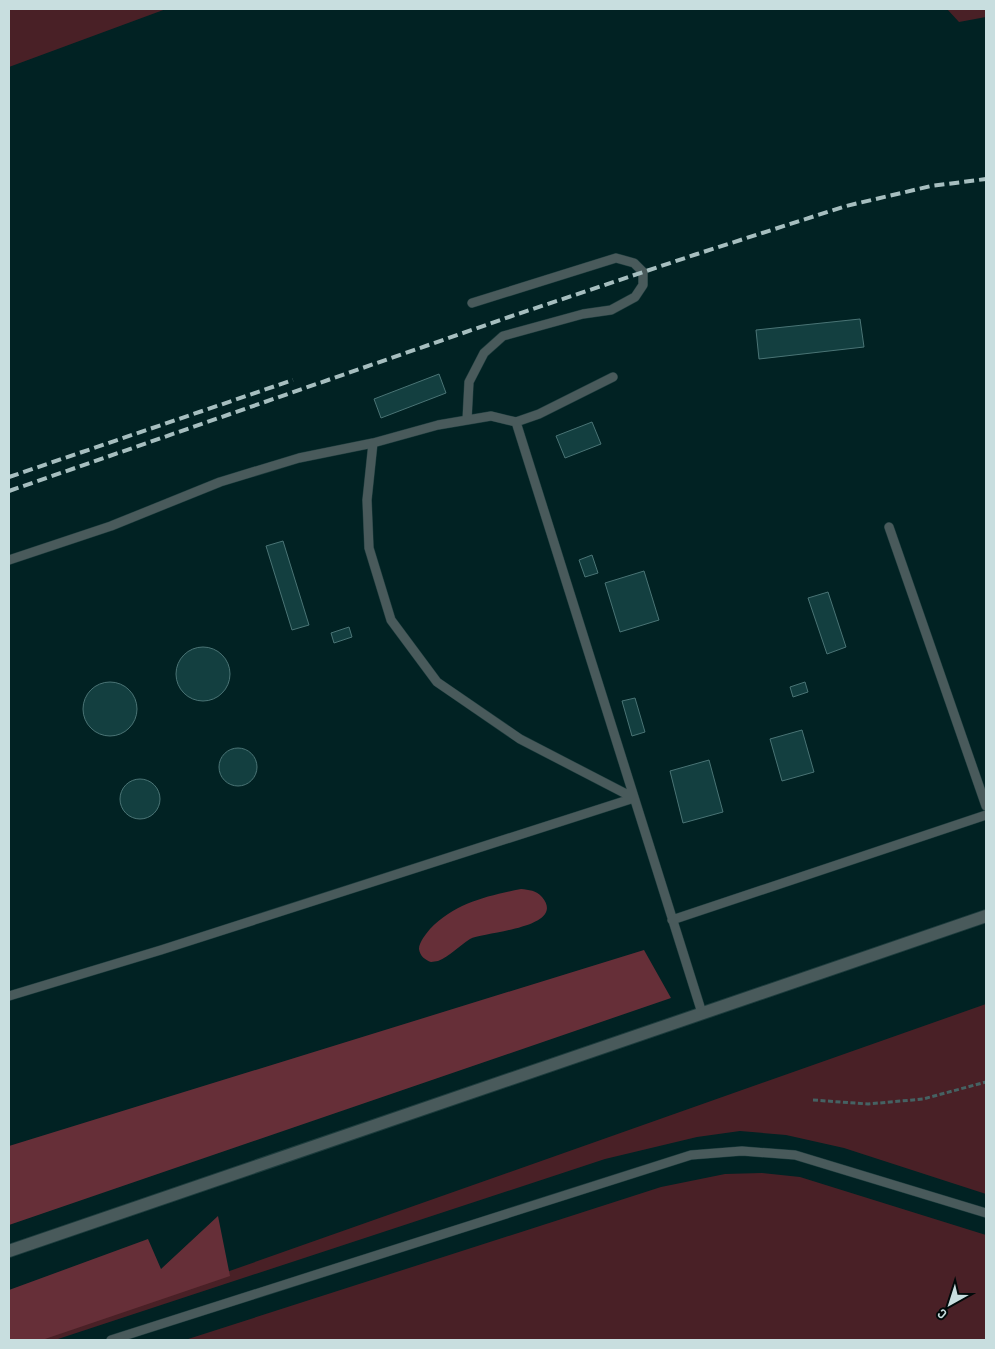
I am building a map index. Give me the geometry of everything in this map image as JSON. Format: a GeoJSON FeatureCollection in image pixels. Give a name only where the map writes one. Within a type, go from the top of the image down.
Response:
{"type":"FeatureCollection","features":[{"type":"Feature","properties":{"kind":"street"},"geometry":{"type":"LineString","coordinates":[[9,1251],[986,916]]}},
{"type":"Feature","properties":{"kind":"lane"},"geometry":{"type":"LineString","coordinates":[[467,420],[469,382],[484,353],[503,336],[583,314],[612,310],[635,297],[643,286],[643,272],[634,263],[616,258],[472,303]]}},
{"type":"Feature","properties":{"kind":"lane"},"geometry":{"type":"LineString","coordinates":[[9,560],[111,526],[220,482],[299,458],[373,443],[438,425],[491,416],[516,422],[539,414],[613,377]]}},
{"type":"Feature","properties":{"kind":"lane"},"geometry":{"type":"LineString","coordinates":[[516,422],[702,1013]]}},
{"type":"Feature","properties":{"kind":"lane"},"geometry":{"type":"LineString","coordinates":[[373,443],[367,500],[369,548],[391,620],[437,682],[520,739],[634,798]]}},
{"type":"Feature","properties":{"kind":"lane"},"geometry":{"type":"LineString","coordinates":[[889,527],[986,806]]}},
{"type":"Feature","properties":{"kind":"lane"},"geometry":{"type":"LineString","coordinates":[[9,996],[161,950],[634,798]]}},
{"type":"Feature","properties":{"kind":"lane"},"geometry":{"type":"LineString","coordinates":[[672,920],[986,815]]}},
{"type":"Feature","properties":{"kind":"lane"},"geometry":{"type":"LineString","coordinates":[[111,1340],[691,1155],[742,1151],[795,1155],[986,1213]]}},
{"type":"Feature","properties":{"kind":"path"},"geometry":{"type":"LineString","coordinates":[[813,1100],[868,1104],[923,1099],[986,1082]]}},
{"type":"Feature","properties":{"kind":"shaded area"},"geometry":{"type":"Polygon","coordinates":[[[9,9],[166,9],[9,67],[9,9]]]}},
{"type":"Feature","properties":{"kind":"shaded area"},"geometry":{"type":"Polygon","coordinates":[[[947,9],[986,9],[986,17],[959,22],[947,9]]]}},
{"type":"Feature","properties":{"kind":"shaded area"},"geometry":{"type":"Polygon","coordinates":[[[521,889],[530,890],[542,897],[547,907],[544,916],[521,927],[470,939],[438,961],[431,962],[422,956],[419,949],[423,938],[430,929],[450,913],[472,902],[521,889]]]}},
{"type":"Feature","properties":{"kind":"shaded area"},"geometry":{"type":"Polygon","coordinates":[[[644,950],[671,998],[9,1225],[9,1146],[644,950]]]}},
{"type":"Feature","properties":{"kind":"shaded area"},"geometry":{"type":"Polygon","coordinates":[[[986,1004],[986,1194],[844,1148],[786,1135],[740,1131],[697,1137],[605,1159],[55,1340],[34,1340],[986,1004]]]}},
{"type":"Feature","properties":{"kind":"shaded area"},"geometry":{"type":"Polygon","coordinates":[[[762,1173],[800,1177],[986,1235],[986,1340],[185,1340],[661,1187],[725,1174],[762,1173]]]}},
{"type":"Feature","properties":{"kind":"shaded area"},"geometry":{"type":"Polygon","coordinates":[[[218,1216],[230,1276],[42,1340],[9,1340],[9,1290],[148,1239],[161,1269],[218,1216]]]}},
{"type":"Feature","properties":{"kind":"building"},"geometry":{"type":"Polygon","coordinates":[[[860,319],[864,347],[759,359],[756,330],[860,319]]]}},
{"type":"Feature","properties":{"kind":"building"},"geometry":{"type":"Polygon","coordinates":[[[439,374],[446,393],[381,418],[374,399],[439,374]]]}},
{"type":"Feature","properties":{"kind":"building"},"geometry":{"type":"Polygon","coordinates":[[[592,422],[601,444],[565,458],[556,436],[592,422]]]}},
{"type":"Feature","properties":{"kind":"building"},"geometry":{"type":"Polygon","coordinates":[[[283,541],[309,625],[292,630],[266,546],[283,541]]]}},
{"type":"Feature","properties":{"kind":"building"},"geometry":{"type":"Polygon","coordinates":[[[592,555],[598,573],[585,577],[579,560],[592,555]]]}},
{"type":"Feature","properties":{"kind":"building"},"geometry":{"type":"Polygon","coordinates":[[[644,571],[659,620],[620,632],[605,583],[644,571]]]}},
{"type":"Feature","properties":{"kind":"building"},"geometry":{"type":"Polygon","coordinates":[[[828,592],[846,647],[827,654],[808,598],[828,592]]]}},
{"type":"Feature","properties":{"kind":"building"},"geometry":{"type":"Polygon","coordinates":[[[349,627],[352,637],[334,643],[331,633],[349,627]]]}},
{"type":"Feature","properties":{"kind":"building"},"geometry":{"type":"Polygon","coordinates":[[[198,647],[208,647],[218,651],[226,659],[230,674],[226,689],[218,697],[208,701],[198,701],[188,697],[180,689],[176,679],[176,669],[180,659],[188,651],[198,647]]]}},
{"type":"Feature","properties":{"kind":"building"},"geometry":{"type":"Polygon","coordinates":[[[105,682],[115,682],[125,686],[133,694],[137,709],[133,724],[125,732],[115,736],[105,736],[95,732],[87,724],[83,714],[83,704],[87,694],[95,686],[105,682]]]}},
{"type":"Feature","properties":{"kind":"building"},"geometry":{"type":"Polygon","coordinates":[[[805,682],[808,692],[793,697],[790,687],[805,682]]]}},
{"type":"Feature","properties":{"kind":"building"},"geometry":{"type":"Polygon","coordinates":[[[635,698],[645,732],[632,736],[622,701],[635,698]]]}},
{"type":"Feature","properties":{"kind":"building"},"geometry":{"type":"Polygon","coordinates":[[[802,730],[814,772],[782,781],[770,739],[802,730]]]}},
{"type":"Feature","properties":{"kind":"building"},"geometry":{"type":"Polygon","coordinates":[[[238,748],[252,753],[257,767],[252,781],[238,786],[224,781],[219,767],[224,753],[238,748]]]}},
{"type":"Feature","properties":{"kind":"building"},"geometry":{"type":"Polygon","coordinates":[[[709,760],[723,812],[683,823],[670,771],[709,760]]]}},
{"type":"Feature","properties":{"kind":"building"},"geometry":{"type":"Polygon","coordinates":[[[140,779],[154,785],[160,799],[154,813],[140,819],[126,813],[120,799],[126,785],[140,779]]]}},
{"type":"Feature","properties":{"kind":"railway"},"geometry":{"type":"LineString","coordinates":[[9,491],[509,317],[846,206],[931,186],[986,179]]}},
{"type":"Feature","properties":{"kind":"railway"},"geometry":{"type":"LineString","coordinates":[[9,477],[293,380]]}}]}
